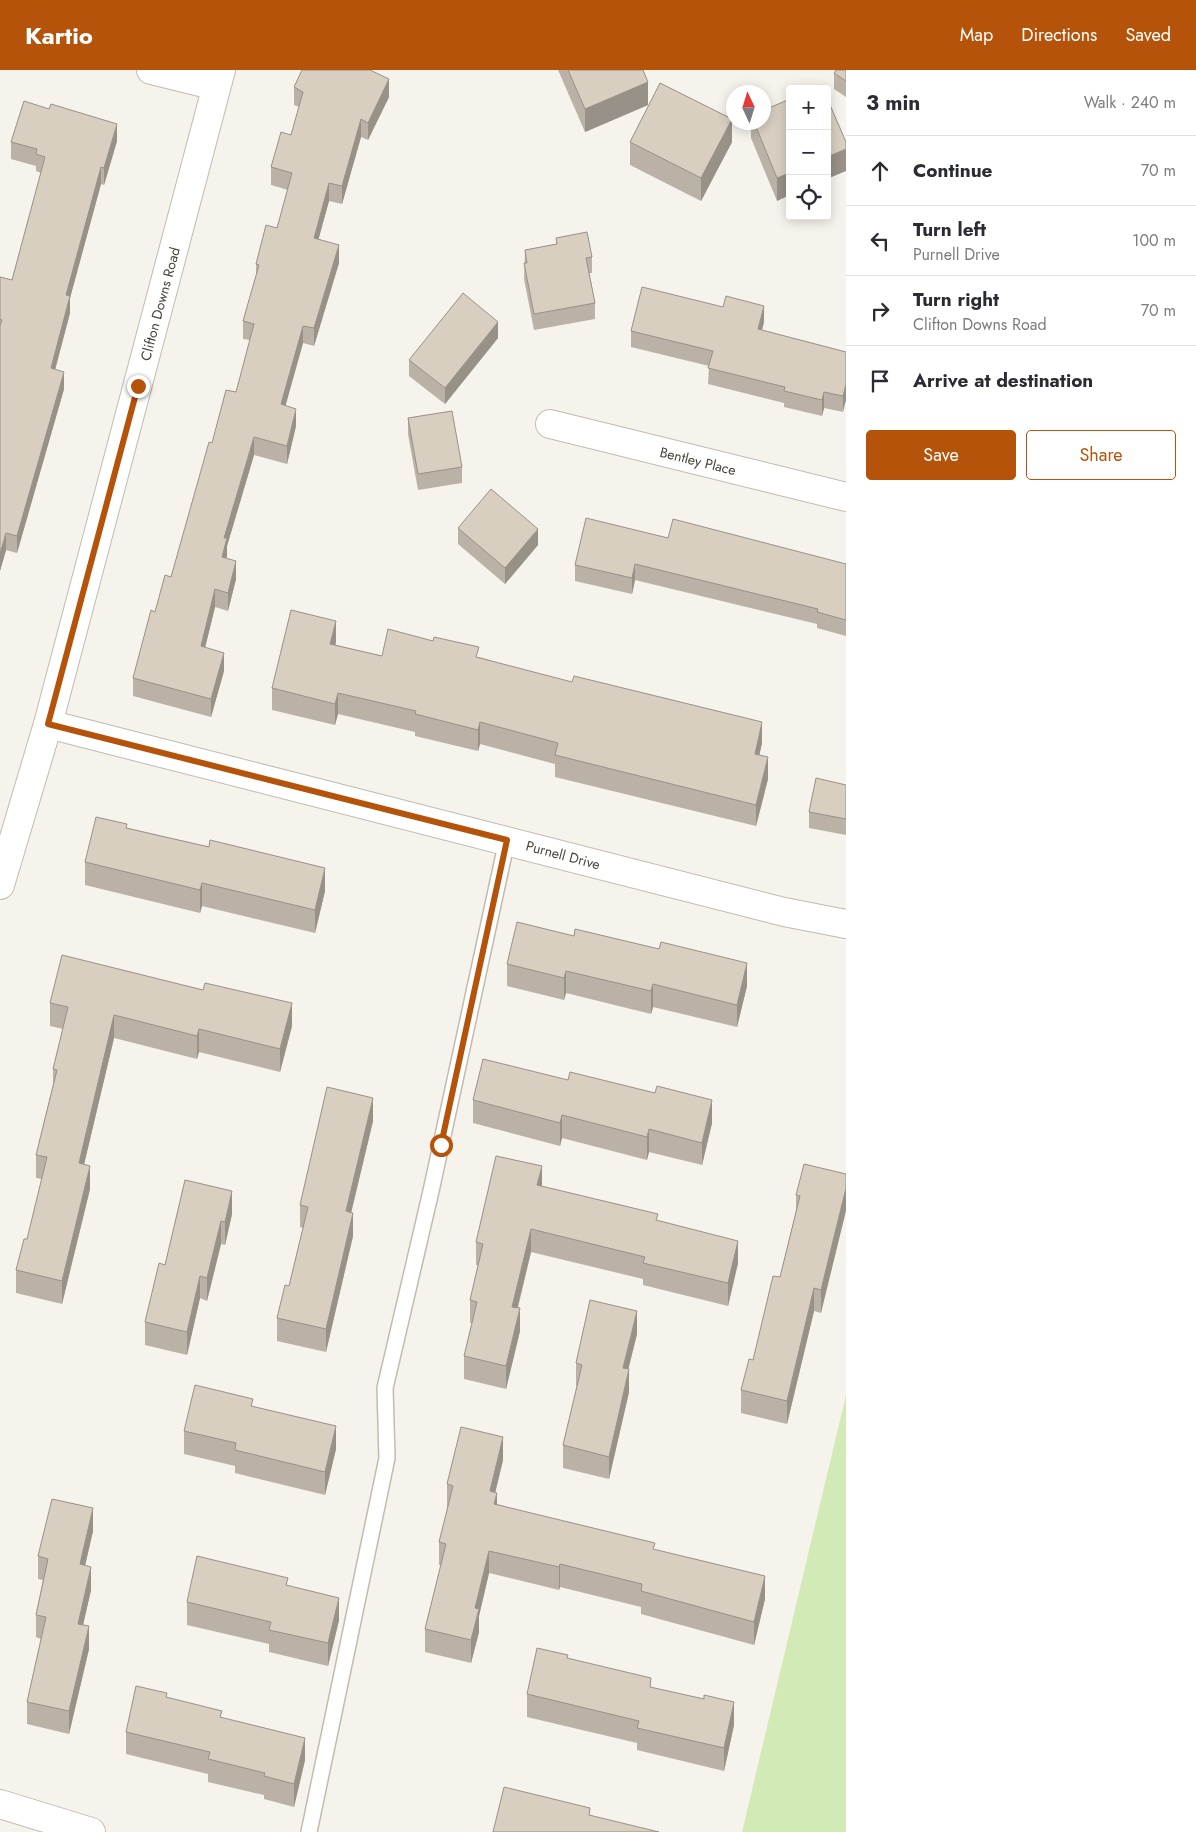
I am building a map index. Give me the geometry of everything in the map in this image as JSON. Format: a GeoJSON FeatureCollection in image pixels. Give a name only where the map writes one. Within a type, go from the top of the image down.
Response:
{"type":"FeatureCollection","features":[{"type":"Feature","properties":{"kind":"street"},"geometry":{"type":"LineString","coordinates":[[151,70],[219,78]]}},
{"type":"Feature","properties":{"kind":"street","name":"Clifton Downs Road"},"geometry":{"type":"LineString","coordinates":[[0,885],[48,724],[219,78]]}},
{"type":"Feature","properties":{"kind":"street","name":"Bentley Place"},"geometry":{"type":"LineString","coordinates":[[550,424],[846,497]]}},
{"type":"Feature","properties":{"kind":"street","name":"Purnell Drive"},"geometry":{"type":"LineString","coordinates":[[48,724],[784,912],[846,924]]}},
{"type":"Feature","properties":{"kind":"street"},"geometry":{"type":"LineString","coordinates":[[0,1804],[91,1832]]}},
{"type":"Feature","properties":{"kind":"lane"},"geometry":{"type":"LineString","coordinates":[[309,1832],[388,1458],[385,1388],[432,1191],[507,840]]}},
{"type":"Feature","properties":{"kind":"green space"},"geometry":{"type":"Polygon","coordinates":[[[846,1395],[846,1832],[742,1832],[846,1395]]]}},
{"type":"Feature","properties":{"kind":"building"},"geometry":{"type":"Polygon","coordinates":[[[302,70],[370,70],[389,79],[368,123],[361,119],[342,186],[329,183],[314,238],[339,245],[314,328],[303,326],[281,404],[296,409],[287,446],[254,437],[224,538],[227,538],[222,557],[236,561],[228,593],[215,589],[201,646],[224,653],[211,699],[133,678],[151,610],[155,612],[165,575],[171,577],[209,442],[212,443],[226,390],[236,392],[254,324],[243,321],[259,265],[256,264],[266,225],[277,228],[292,173],[271,167],[281,132],[291,135],[303,92],[294,87],[302,70]]]}},
{"type":"Feature","properties":{"kind":"building"},"geometry":{"type":"Polygon","coordinates":[[[568,70],[643,70],[648,82],[585,109],[568,70]]]}},
{"type":"Feature","properties":{"kind":"building"},"geometry":{"type":"Polygon","coordinates":[[[836,70],[846,70],[846,81],[834,73],[836,70]]]}},
{"type":"Feature","properties":{"kind":"building"},"geometry":{"type":"Polygon","coordinates":[[[660,83],[726,116],[726,130],[701,178],[630,142],[660,83]]]}},
{"type":"Feature","properties":{"kind":"building"},"geometry":{"type":"Polygon","coordinates":[[[24,101],[49,109],[51,104],[117,124],[104,168],[101,167],[66,295],[70,296],[51,368],[64,372],[17,536],[6,533],[0,554],[0,326],[2,320],[0,319],[0,277],[12,280],[45,157],[36,154],[37,149],[11,142],[24,101]]]}},
{"type":"Feature","properties":{"kind":"building"},"geometry":{"type":"Polygon","coordinates":[[[786,101],[786,175],[777,178],[757,130],[771,130],[771,107],[786,101]]]}},
{"type":"Feature","properties":{"kind":"building"},"geometry":{"type":"Polygon","coordinates":[[[831,107],[846,142],[846,149],[831,155],[831,107]]]}},
{"type":"Feature","properties":{"kind":"building"},"geometry":{"type":"Polygon","coordinates":[[[587,232],[592,257],[586,258],[595,303],[534,314],[524,263],[527,263],[525,250],[557,244],[556,238],[587,232]]]}},
{"type":"Feature","properties":{"kind":"building"},"geometry":{"type":"Polygon","coordinates":[[[642,287],[723,307],[726,296],[764,306],[758,329],[846,352],[846,384],[843,396],[824,392],[822,400],[784,391],[785,387],[708,368],[713,351],[631,331],[642,287]]]}},
{"type":"Feature","properties":{"kind":"building"},"geometry":{"type":"Polygon","coordinates":[[[463,293],[498,322],[445,388],[409,360],[463,293]]]}},
{"type":"Feature","properties":{"kind":"building"},"geometry":{"type":"Polygon","coordinates":[[[452,411],[462,467],[418,474],[408,418],[452,411]]]}},
{"type":"Feature","properties":{"kind":"building"},"geometry":{"type":"Polygon","coordinates":[[[491,489],[538,529],[505,568],[458,528],[491,489]]]}},
{"type":"Feature","properties":{"kind":"building"},"geometry":{"type":"Polygon","coordinates":[[[586,518],[668,538],[673,519],[846,564],[846,620],[817,612],[818,609],[635,564],[632,578],[575,565],[586,518]]]}},
{"type":"Feature","properties":{"kind":"building"},"geometry":{"type":"Polygon","coordinates":[[[291,610],[336,621],[330,644],[382,656],[388,629],[433,641],[434,637],[479,647],[476,657],[572,682],[574,676],[762,722],[755,754],[768,757],[756,805],[555,755],[558,743],[480,722],[478,730],[415,714],[416,711],[338,693],[335,704],[272,688],[291,610]]]}},
{"type":"Feature","properties":{"kind":"building"},"geometry":{"type":"Polygon","coordinates":[[[816,778],[846,785],[846,819],[809,812],[816,778]]]}},
{"type":"Feature","properties":{"kind":"building"},"geometry":{"type":"Polygon","coordinates":[[[96,817],[127,824],[126,828],[209,847],[210,840],[325,868],[315,910],[202,883],[200,890],[85,862],[96,817]]]}},
{"type":"Feature","properties":{"kind":"building"},"geometry":{"type":"Polygon","coordinates":[[[517,922],[574,936],[575,929],[659,949],[661,942],[747,963],[737,1005],[653,984],[651,991],[566,971],[564,978],[507,964],[517,922]]]}},
{"type":"Feature","properties":{"kind":"building"},"geometry":{"type":"Polygon","coordinates":[[[62,955],[203,990],[205,983],[292,1003],[280,1049],[199,1029],[197,1036],[114,1015],[79,1163],[90,1166],[62,1281],[16,1270],[24,1239],[27,1239],[47,1157],[36,1155],[57,1070],[53,1069],[68,1007],[50,1003],[62,955]]]}},
{"type":"Feature","properties":{"kind":"building"},"geometry":{"type":"Polygon","coordinates":[[[483,1059],[568,1080],[570,1072],[655,1093],[657,1086],[712,1100],[702,1143],[649,1129],[647,1137],[562,1115],[560,1123],[473,1100],[483,1059]]]}},
{"type":"Feature","properties":{"kind":"building"},"geometry":{"type":"Polygon","coordinates":[[[327,1087],[373,1098],[346,1211],[353,1213],[326,1329],[277,1318],[285,1285],[289,1286],[308,1207],[300,1205],[327,1087]]]}},
{"type":"Feature","properties":{"kind":"building"},"geometry":{"type":"Polygon","coordinates":[[[496,1156],[542,1166],[537,1185],[658,1214],[656,1220],[738,1241],[728,1283],[643,1263],[645,1257],[531,1229],[512,1307],[520,1308],[506,1366],[464,1356],[477,1302],[470,1300],[483,1244],[476,1242],[496,1156]]]}},
{"type":"Feature","properties":{"kind":"building"},"geometry":{"type":"Polygon","coordinates":[[[804,1164],[846,1174],[846,1188],[821,1290],[814,1288],[787,1401],[741,1390],[749,1359],[753,1360],[773,1276],[780,1277],[800,1196],[796,1195],[804,1164]]]}},
{"type":"Feature","properties":{"kind":"building"},"geometry":{"type":"Polygon","coordinates":[[[185,1180],[232,1191],[225,1222],[221,1221],[207,1278],[200,1276],[187,1332],[145,1322],[159,1263],[165,1265],[185,1180]]]}},
{"type":"Feature","properties":{"kind":"building"},"geometry":{"type":"Polygon","coordinates":[[[590,1300],[637,1311],[623,1368],[629,1369],[609,1457],[563,1445],[582,1365],[576,1363],[590,1300]]]}},
{"type":"Feature","properties":{"kind":"building"},"geometry":{"type":"Polygon","coordinates":[[[195,1385],[253,1399],[251,1406],[336,1426],[325,1472],[235,1450],[236,1443],[184,1431],[195,1385]]]}},
{"type":"Feature","properties":{"kind":"building"},"geometry":{"type":"Polygon","coordinates":[[[461,1427],[503,1437],[490,1491],[497,1493],[494,1504],[655,1543],[653,1549],[765,1576],[754,1622],[641,1591],[642,1584],[560,1564],[559,1567],[489,1551],[475,1608],[479,1609],[471,1640],[425,1629],[446,1544],[439,1542],[453,1486],[447,1484],[461,1427]]]}},
{"type":"Feature","properties":{"kind":"building"},"geometry":{"type":"Polygon","coordinates":[[[52,1499],[93,1508],[80,1564],[91,1567],[78,1624],[89,1626],[69,1711],[27,1702],[46,1617],[36,1615],[48,1559],[38,1556],[52,1499]]]}},
{"type":"Feature","properties":{"kind":"building"},"geometry":{"type":"Polygon","coordinates":[[[197,1556],[288,1578],[286,1585],[339,1598],[328,1643],[269,1630],[271,1622],[187,1602],[197,1556]]]}},
{"type":"Feature","properties":{"kind":"building"},"geometry":{"type":"Polygon","coordinates":[[[537,1648],[568,1655],[567,1658],[651,1678],[650,1687],[704,1699],[704,1695],[734,1702],[724,1748],[637,1728],[639,1721],[527,1694],[537,1648]]]}},
{"type":"Feature","properties":{"kind":"building"},"geometry":{"type":"Polygon","coordinates":[[[136,1686],[167,1693],[166,1697],[222,1711],[220,1717],[305,1738],[294,1784],[264,1776],[265,1773],[208,1759],[210,1752],[126,1732],[136,1686]]]}},
{"type":"Feature","properties":{"kind":"building"},"geometry":{"type":"Polygon","coordinates":[[[504,1787],[590,1808],[589,1815],[659,1832],[493,1832],[504,1787]]]}},
{"type":"Feature","properties":{"kind":"route"},"geometry":{"type":"LineString","coordinates":[[138,386],[48,724],[507,840],[441,1145]]}}]}
